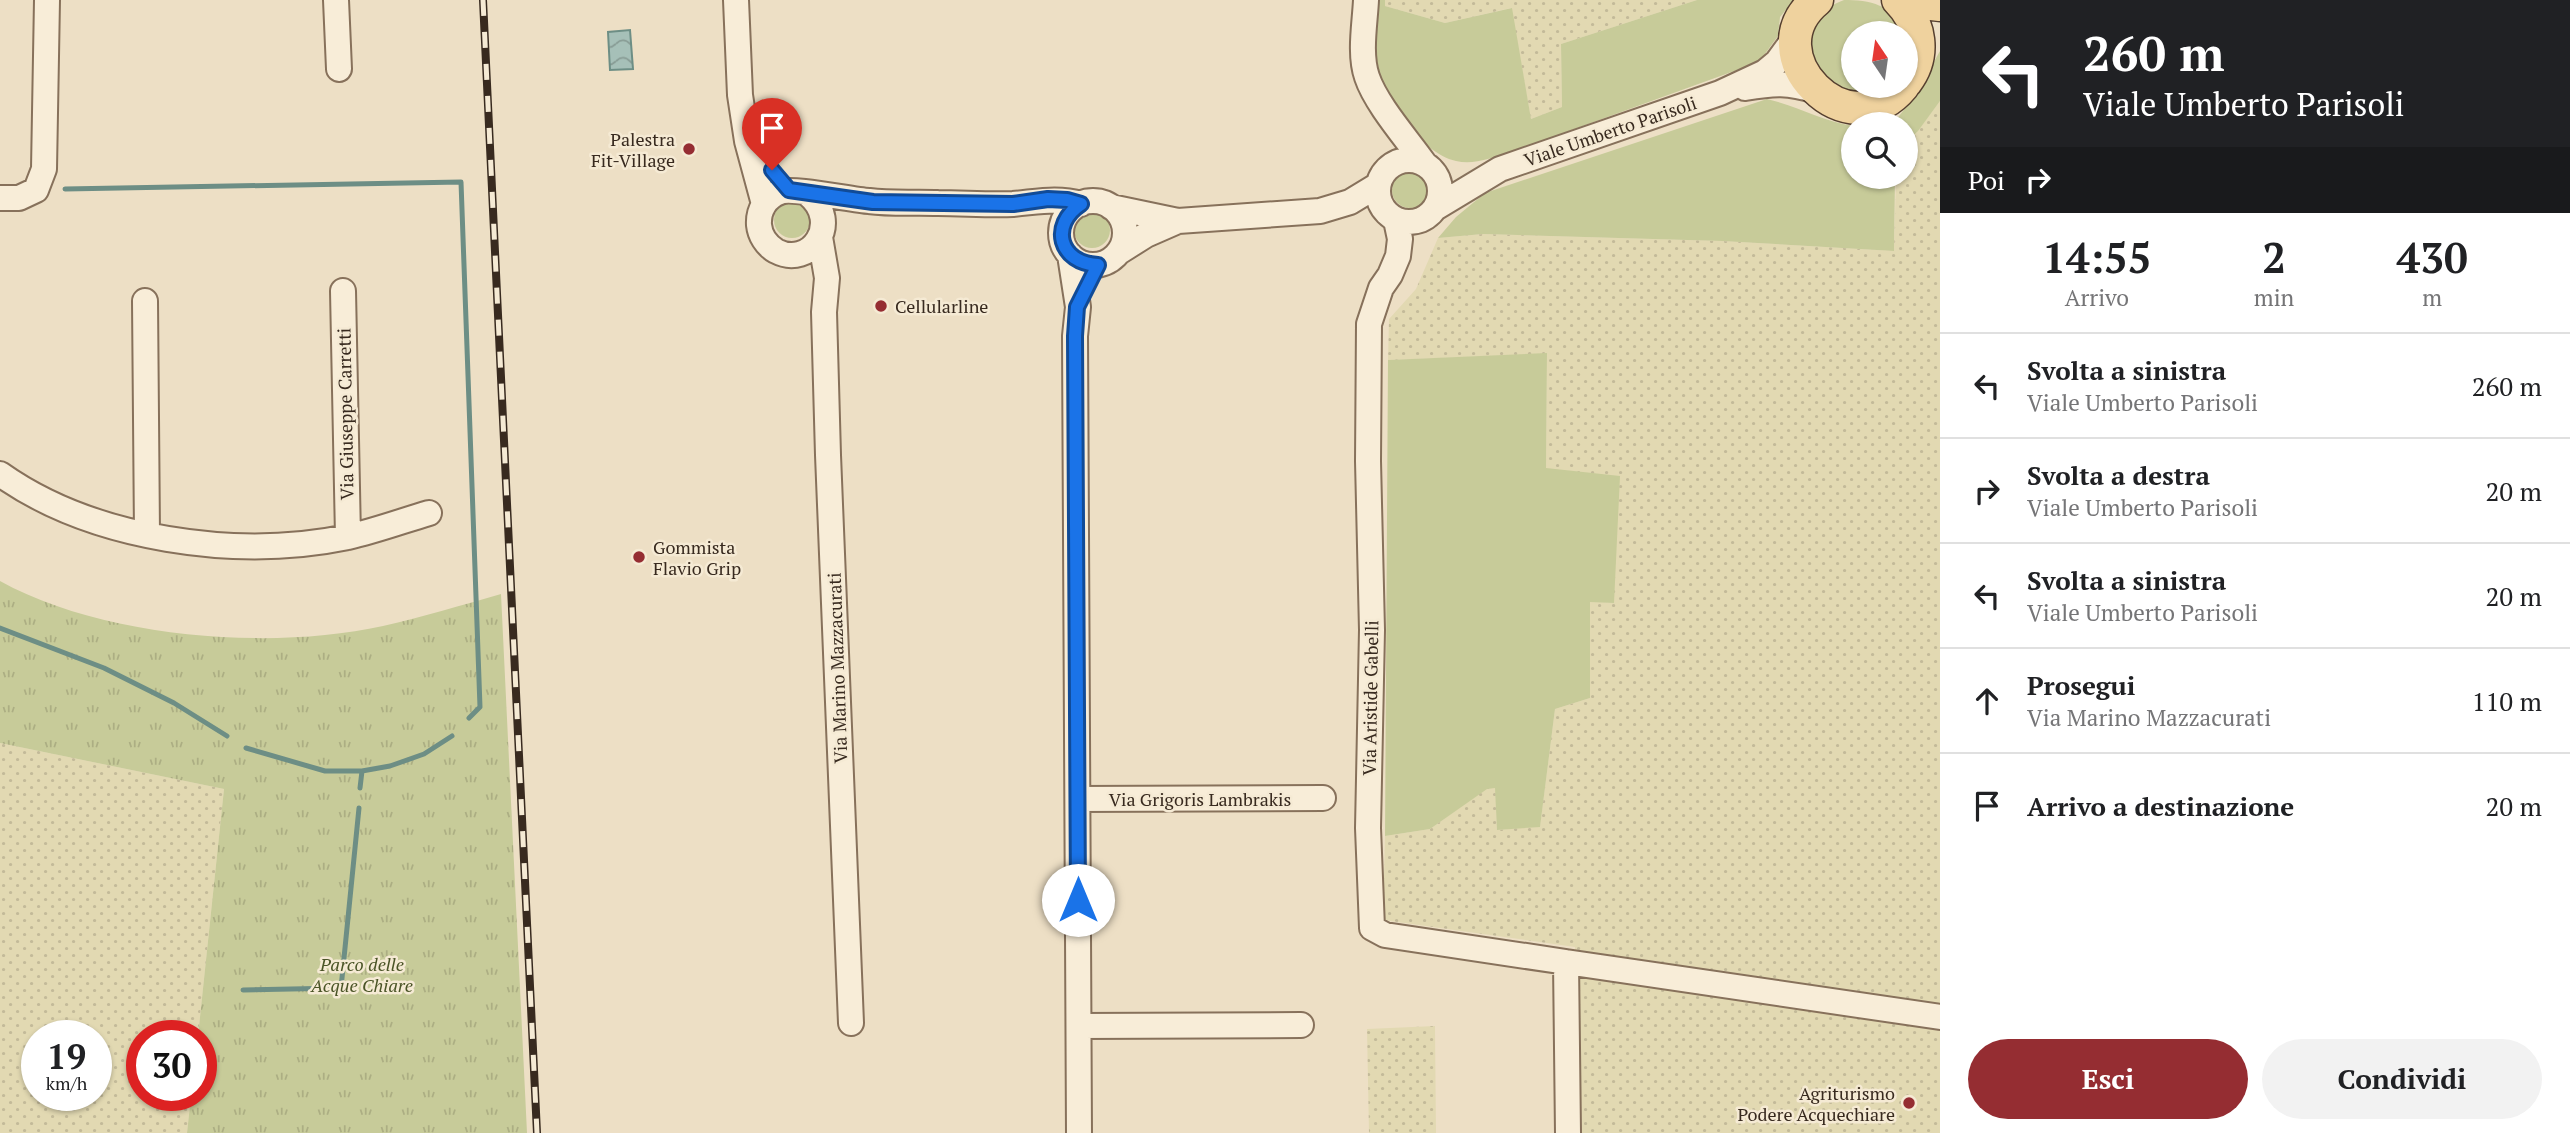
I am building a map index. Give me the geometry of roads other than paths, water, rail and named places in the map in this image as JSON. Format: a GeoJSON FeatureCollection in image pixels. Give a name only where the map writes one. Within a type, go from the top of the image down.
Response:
{"type":"FeatureCollection","features":[{"type":"Feature","properties":{"kind":"main road","name":"Viale Umberto Parisoli"},"geometry":{"type":"LineString","coordinates":[[1796,36],[1802,19],[1817,0]]}},
{"type":"Feature","properties":{"kind":"main road"},"geometry":{"type":"LineString","coordinates":[[1898,0],[1940,5]]}},
{"type":"Feature","properties":{"kind":"main road"},"geometry":{"type":"LineString","coordinates":[[1898,0],[1913,21]]}},
{"type":"Feature","properties":{"kind":"main road","name":"Viale Umberto Parisoli"},"geometry":{"type":"LineString","coordinates":[[1918,63],[1940,32]]}},
{"type":"Feature","properties":{"kind":"main road"},"geometry":{"type":"LineString","coordinates":[[1796,36],[1799,66],[1816,92]]}},
{"type":"Feature","properties":{"kind":"main road","name":"Viale Umberto Parisoli"},"geometry":{"type":"LineString","coordinates":[[1816,92],[1832,102],[1849,107],[1868,106],[1888,98]]}},
{"type":"Feature","properties":{"kind":"street"},"geometry":{"type":"LineString","coordinates":[[0,198],[19,198],[36,190],[44,169],[47,0]]}},
{"type":"Feature","properties":{"kind":"street"},"geometry":{"type":"LineString","coordinates":[[336,0],[339,69]]}},
{"type":"Feature","properties":{"kind":"street","name":"Via Marino Mazzacurati"},"geometry":{"type":"LineString","coordinates":[[736,0],[740,95],[747,141],[764,204],[759,221],[763,238],[776,251],[794,254],[816,282],[824,312]]}},
{"type":"Feature","properties":{"kind":"street"},"geometry":{"type":"LineString","coordinates":[[1366,0],[1364,62],[1367,78],[1386,111],[1441,187],[1440,197],[1432,212]]}},
{"type":"Feature","properties":{"kind":"street","name":"Viale Umberto Parisoli"},"geometry":{"type":"LineString","coordinates":[[1320,211],[1336,215],[1393,217],[1407,222],[1418,221],[1500,169],[1720,93],[1765,72],[1777,62],[1796,36]]}},
{"type":"Feature","properties":{"kind":"street","name":"Viale Umberto Parisoli"},"geometry":{"type":"LineString","coordinates":[[1720,93],[1774,83],[1794,84],[1816,92]]}},
{"type":"Feature","properties":{"kind":"street"},"geometry":{"type":"LineString","coordinates":[[1386,111],[1391,138],[1380,201],[1393,217]]}},
{"type":"Feature","properties":{"kind":"street","name":"Via Marino Mazzacurati"},"geometry":{"type":"LineString","coordinates":[[747,141],[799,192],[821,209],[827,278],[824,312],[851,1023]]}},
{"type":"Feature","properties":{"kind":"street","name":"Viale Umberto Parisoli"},"geometry":{"type":"LineString","coordinates":[[799,192],[873,202],[1013,204],[1048,199],[1081,204],[1097,201],[1111,207],[1178,221],[1320,211],[1350,202],[1406,160],[1458,172],[1500,169]]}},
{"type":"Feature","properties":{"kind":"street"},"geometry":{"type":"LineString","coordinates":[[764,204],[771,197],[799,192]]}},
{"type":"Feature","properties":{"kind":"street","name":"Viale Umberto Parisoli"},"geometry":{"type":"LineString","coordinates":[[822,233],[842,215],[873,202]]}},
{"type":"Feature","properties":{"kind":"street","name":"Viale Umberto Parisoli"},"geometry":{"type":"LineString","coordinates":[[1013,204],[1042,214],[1062,227]]}},
{"type":"Feature","properties":{"kind":"street"},"geometry":{"type":"LineString","coordinates":[[1079,1133],[1075,350],[1077,307],[1070,255],[1062,237],[1062,227],[1072,209],[1081,204]]}},
{"type":"Feature","properties":{"kind":"street"},"geometry":{"type":"LineString","coordinates":[[1077,307],[1125,233],[1124,223],[1111,207]]}},
{"type":"Feature","properties":{"kind":"street","name":"Via Aristide Gabelli"},"geometry":{"type":"LineString","coordinates":[[1390,275],[1402,267],[1411,256],[1432,212]]}},
{"type":"Feature","properties":{"kind":"street","name":"Via Aristide Gabelli"},"geometry":{"type":"LineString","coordinates":[[1393,217],[1399,248],[1369,324],[1368,461],[1372,630],[1368,828],[1372,928],[1385,935],[1940,1017]]}},
{"type":"Feature","properties":{"kind":"street","name":"Viale Umberto Parisoli"},"geometry":{"type":"LineString","coordinates":[[1109,258],[1146,234],[1178,221]]}},
{"type":"Feature","properties":{"kind":"street"},"geometry":{"type":"LineString","coordinates":[[794,254],[805,252],[822,233]]}},
{"type":"Feature","properties":{"kind":"street"},"geometry":{"type":"LineString","coordinates":[[1070,255],[1079,261],[1109,258]]}},
{"type":"Feature","properties":{"kind":"street","name":"Via Giuseppe Carretti"},"geometry":{"type":"LineString","coordinates":[[343,290],[348,537]]}},
{"type":"Feature","properties":{"kind":"street"},"geometry":{"type":"LineString","coordinates":[[145,300],[146,534]]}},
{"type":"Feature","properties":{"kind":"street"},"geometry":{"type":"LineString","coordinates":[[0,474],[26,492],[102,524],[203,544],[262,546],[348,537],[429,513]]}},
{"type":"Feature","properties":{"kind":"street","name":"Via Grigoris Lambrakis"},"geometry":{"type":"LineString","coordinates":[[1078,799],[1323,798]]}},
{"type":"Feature","properties":{"kind":"street"},"geometry":{"type":"LineString","coordinates":[[1566,962],[1568,1133]]}},
{"type":"Feature","properties":{"kind":"street"},"geometry":{"type":"LineString","coordinates":[[1079,1026],[1301,1025]]}},
{"type":"Feature","properties":{"kind":"water"},"geometry":{"type":"Polygon","coordinates":[[[630,30],[633,69],[610,70],[608,32],[630,30]]]}},
{"type":"Feature","properties":{"kind":"waterway"},"geometry":{"type":"LineString","coordinates":[[65,189],[461,182],[480,707],[469,718]]}},
{"type":"Feature","properties":{"kind":"waterway"},"geometry":{"type":"LineString","coordinates":[[0,628],[104,668],[174,703],[227,736]]}},
{"type":"Feature","properties":{"kind":"waterway"},"geometry":{"type":"LineString","coordinates":[[360,788],[362,771],[390,766],[424,754],[452,736]]}},
{"type":"Feature","properties":{"kind":"waterway"},"geometry":{"type":"LineString","coordinates":[[246,748],[325,771],[362,771]]}},
{"type":"Feature","properties":{"kind":"waterway"},"geometry":{"type":"LineString","coordinates":[[243,990],[341,988],[359,808]]}},
{"type":"Feature","properties":{"kind":"railway"},"geometry":{"type":"LineString","coordinates":[[483,0],[537,1133]]}},
{"type":"Feature","properties":{"kind":"place","name":"Palestra Fit-Village"},"geometry":{"type":"Point","coordinates":[689,149]}},
{"type":"Feature","properties":{"kind":"place","name":"Cellularline"},"geometry":{"type":"Point","coordinates":[881,306]}},
{"type":"Feature","properties":{"kind":"place","name":"Gommista Flavio Grip"},"geometry":{"type":"Point","coordinates":[639,557]}},
{"type":"Feature","properties":{"kind":"place","name":"Agriturismo Podere Acquechiare"},"geometry":{"type":"Point","coordinates":[1909,1103]}},
{"type":"Feature","properties":{"kind":"park label","name":"Parco delle Acque Chiare"},"geometry":{"type":"Point","coordinates":[362,974]}}]}
